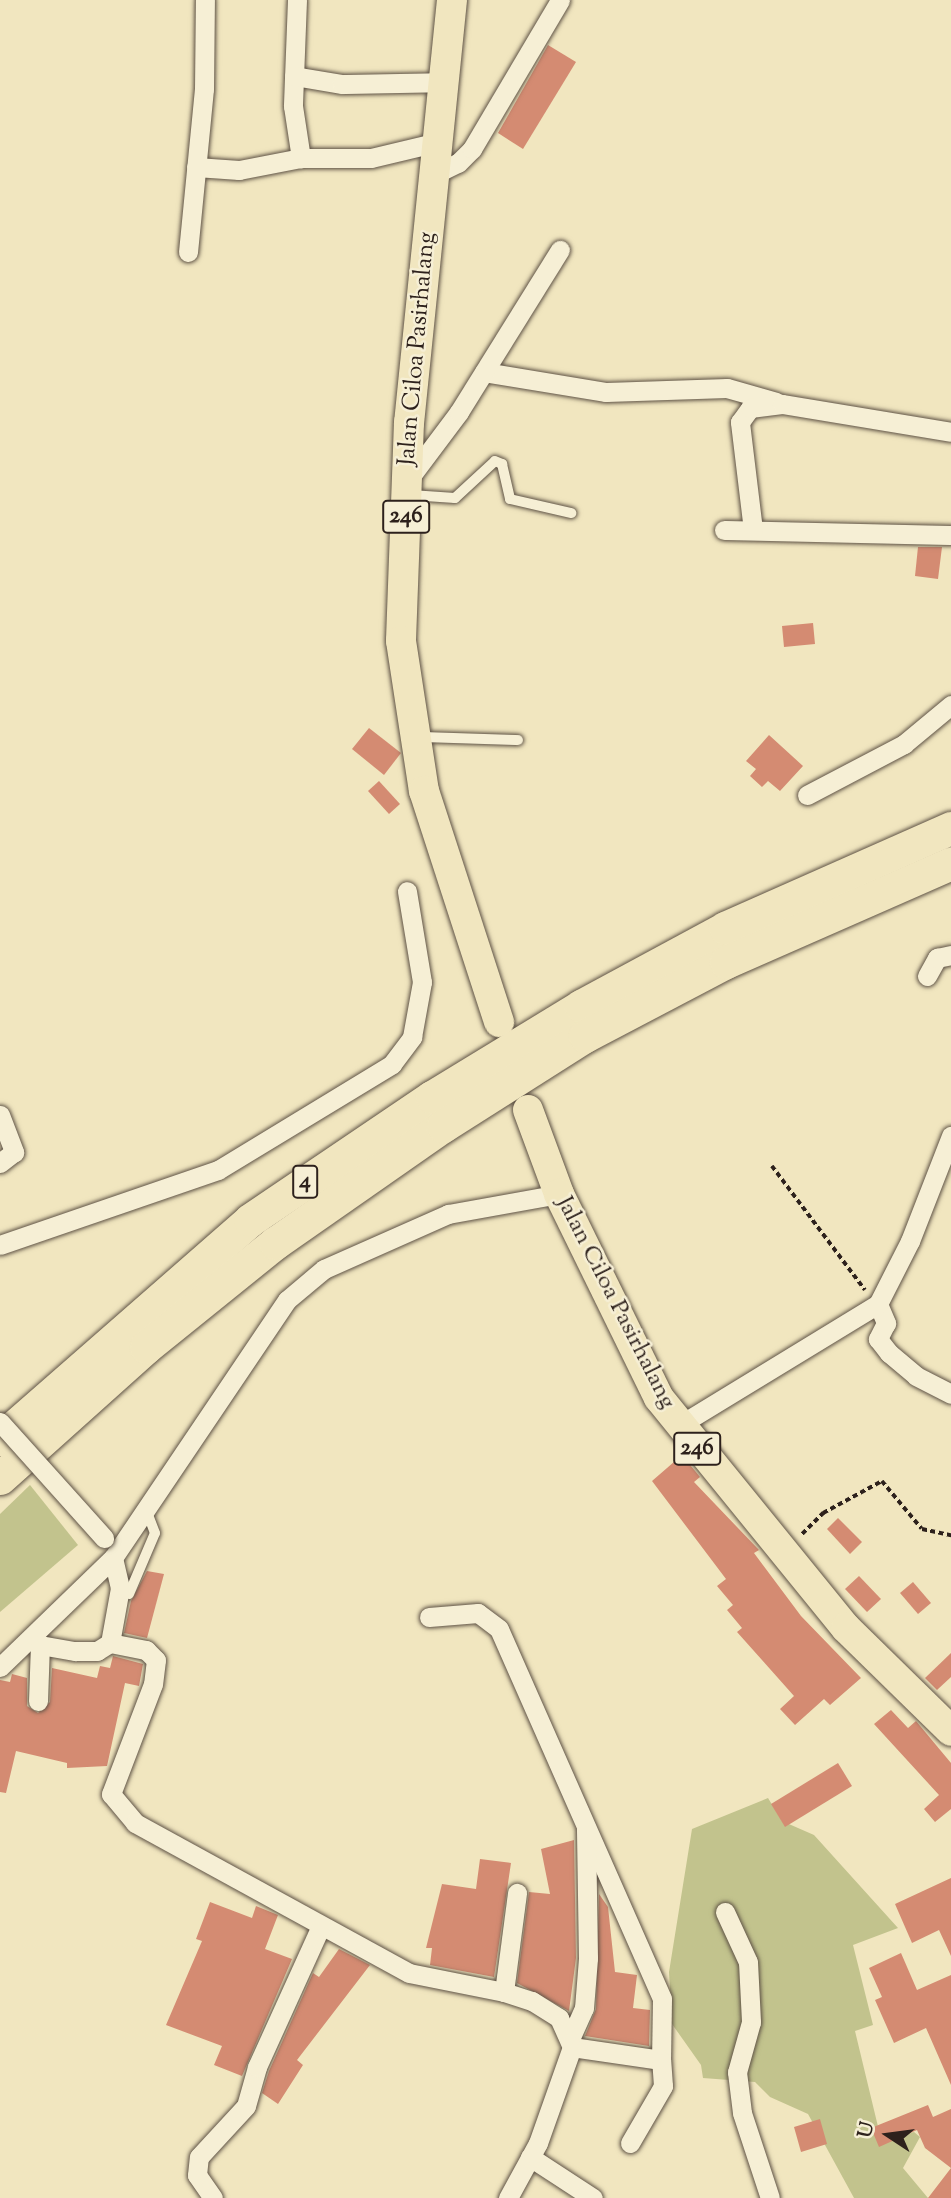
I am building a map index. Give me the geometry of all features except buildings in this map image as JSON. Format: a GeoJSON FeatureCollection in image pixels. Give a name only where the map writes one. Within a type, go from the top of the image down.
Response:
{"type":"FeatureCollection","features":[{"type":"Feature","properties":{"kind":"highway","name":"4"},"geometry":{"type":"LineString","coordinates":[[0,1439],[250,1220],[432,1097],[581,1006],[725,928],[951,828]]}},
{"type":"Feature","properties":{"kind":"highway","name":"4"},"geometry":{"type":"LineString","coordinates":[[0,1478],[146,1347],[275,1243],[443,1126],[585,1036],[714,968],[951,863]]}},
{"type":"Feature","properties":{"kind":"main road","name":"Jalan Ciloa Pasirhalang"},"geometry":{"type":"LineString","coordinates":[[453,0],[443,82],[407,488],[401,641],[412,737],[442,854],[499,1022]]}},
{"type":"Feature","properties":{"kind":"main road","name":"Jalan Ciloa Pasirhalang"},"geometry":{"type":"LineString","coordinates":[[528,1110],[559,1194],[653,1386],[678,1426],[846,1629],[951,1731]]}},
{"type":"Feature","properties":{"kind":"street"},"geometry":{"type":"LineString","coordinates":[[188,252],[196,167],[205,0]]}},
{"type":"Feature","properties":{"kind":"street"},"geometry":{"type":"LineString","coordinates":[[297,0],[294,76],[300,158]]}},
{"type":"Feature","properties":{"kind":"street"},"geometry":{"type":"LineString","coordinates":[[435,174],[458,163],[472,149],[560,0]]}},
{"type":"Feature","properties":{"kind":"street"},"geometry":{"type":"LineString","coordinates":[[294,76],[342,84],[443,82]]}},
{"type":"Feature","properties":{"kind":"street"},"geometry":{"type":"LineString","coordinates":[[196,167],[239,170],[300,158],[371,158],[438,142]]}},
{"type":"Feature","properties":{"kind":"street"},"geometry":{"type":"LineString","coordinates":[[407,488],[561,250]]}},
{"type":"Feature","properties":{"kind":"street"},"geometry":{"type":"LineString","coordinates":[[484,372],[606,392],[727,388],[782,404],[951,432]]}},
{"type":"Feature","properties":{"kind":"street"},"geometry":{"type":"LineString","coordinates":[[752,530],[740,422],[750,408],[782,404]]}},
{"type":"Feature","properties":{"kind":"street"},"geometry":{"type":"LineString","coordinates":[[724,530],[951,535]]}},
{"type":"Feature","properties":{"kind":"street"},"geometry":{"type":"LineString","coordinates":[[807,795],[904,744],[951,705]]}},
{"type":"Feature","properties":{"kind":"street"},"geometry":{"type":"LineString","coordinates":[[0,1245],[218,1170],[392,1065],[412,1037],[422,982],[407,891]]}},
{"type":"Feature","properties":{"kind":"street"},"geometry":{"type":"LineString","coordinates":[[927,976],[937,958],[951,955]]}},
{"type":"Feature","properties":{"kind":"street"},"geometry":{"type":"LineString","coordinates":[[0,1115],[14,1152],[0,1163]]}},
{"type":"Feature","properties":{"kind":"street"},"geometry":{"type":"LineString","coordinates":[[678,1426],[878,1304],[910,1241],[951,1136]]}},
{"type":"Feature","properties":{"kind":"street"},"geometry":{"type":"LineString","coordinates":[[0,1667],[36,1640],[145,1508],[261,1334],[287,1300],[324,1269],[448,1214],[486,1203],[559,1194]]}},
{"type":"Feature","properties":{"kind":"street"},"geometry":{"type":"LineString","coordinates":[[878,1304],[886,1323],[878,1339],[889,1353],[916,1376],[951,1394]]}},
{"type":"Feature","properties":{"kind":"street"},"geometry":{"type":"LineString","coordinates":[[0,1422],[112,1549],[120,1588],[110,1643]]}},
{"type":"Feature","properties":{"kind":"street"},"geometry":{"type":"LineString","coordinates":[[429,1617],[478,1613],[493,1620],[662,1999],[663,2086],[630,2143]]}},
{"type":"Feature","properties":{"kind":"street"},"geometry":{"type":"LineString","coordinates":[[36,1640],[97,1651],[110,1643],[146,1650],[156,1660],[153,1684],[118,1766],[112,1801],[159,1838],[409,1973],[505,1992],[532,2001],[559,2018],[571,2042]]}},
{"type":"Feature","properties":{"kind":"street"},"geometry":{"type":"LineString","coordinates":[[36,1640],[38,1701]]}},
{"type":"Feature","properties":{"kind":"street"},"geometry":{"type":"LineString","coordinates":[[508,2198],[530,2157],[584,2008],[588,1958],[587,1828]]}},
{"type":"Feature","properties":{"kind":"street"},"geometry":{"type":"LineString","coordinates":[[505,1992],[517,1893]]}},
{"type":"Feature","properties":{"kind":"street"},"geometry":{"type":"LineString","coordinates":[[725,1912],[748,1962],[751,2022],[737,2072],[742,2113],[770,2198]]}},
{"type":"Feature","properties":{"kind":"street"},"geometry":{"type":"LineString","coordinates":[[213,2198],[197,2175],[199,2157],[246,2106],[257,2067],[321,1926]]}},
{"type":"Feature","properties":{"kind":"street"},"geometry":{"type":"LineString","coordinates":[[571,2042],[661,2060]]}},
{"type":"Feature","properties":{"kind":"street"},"geometry":{"type":"LineString","coordinates":[[530,2157],[593,2198]]}},
{"type":"Feature","properties":{"kind":"lane"},"geometry":{"type":"LineString","coordinates":[[407,488],[455,498],[495,461],[502,464],[510,499],[571,513]]}},
{"type":"Feature","properties":{"kind":"lane"},"geometry":{"type":"LineString","coordinates":[[412,737],[518,740]]}},
{"type":"Feature","properties":{"kind":"lane"},"geometry":{"type":"LineString","coordinates":[[129,1594],[155,1533],[145,1508]]}},
{"type":"Feature","properties":{"kind":"path"},"geometry":{"type":"LineString","coordinates":[[772,1166],[848,1272],[878,1304]]}},
{"type":"Feature","properties":{"kind":"path"},"geometry":{"type":"LineString","coordinates":[[782,1552],[823,1513],[881,1480],[922,1529],[951,1535]]}},
{"type":"Feature","properties":{"kind":"green space"},"geometry":{"type":"Polygon","coordinates":[[[30,1485],[78,1545],[0,1612],[0,1514],[30,1485]]]}},
{"type":"Feature","properties":{"kind":"green space"},"geometry":{"type":"Polygon","coordinates":[[[768,1798],[782,1821],[814,1835],[898,1928],[853,1945],[873,2025],[855,2031],[881,2139],[914,2132],[920,2137],[903,2168],[928,2198],[854,2198],[808,2114],[770,2097],[755,2082],[703,2078],[701,2065],[672,2024],[669,1972],[692,1829],[768,1798]]]}}]}
